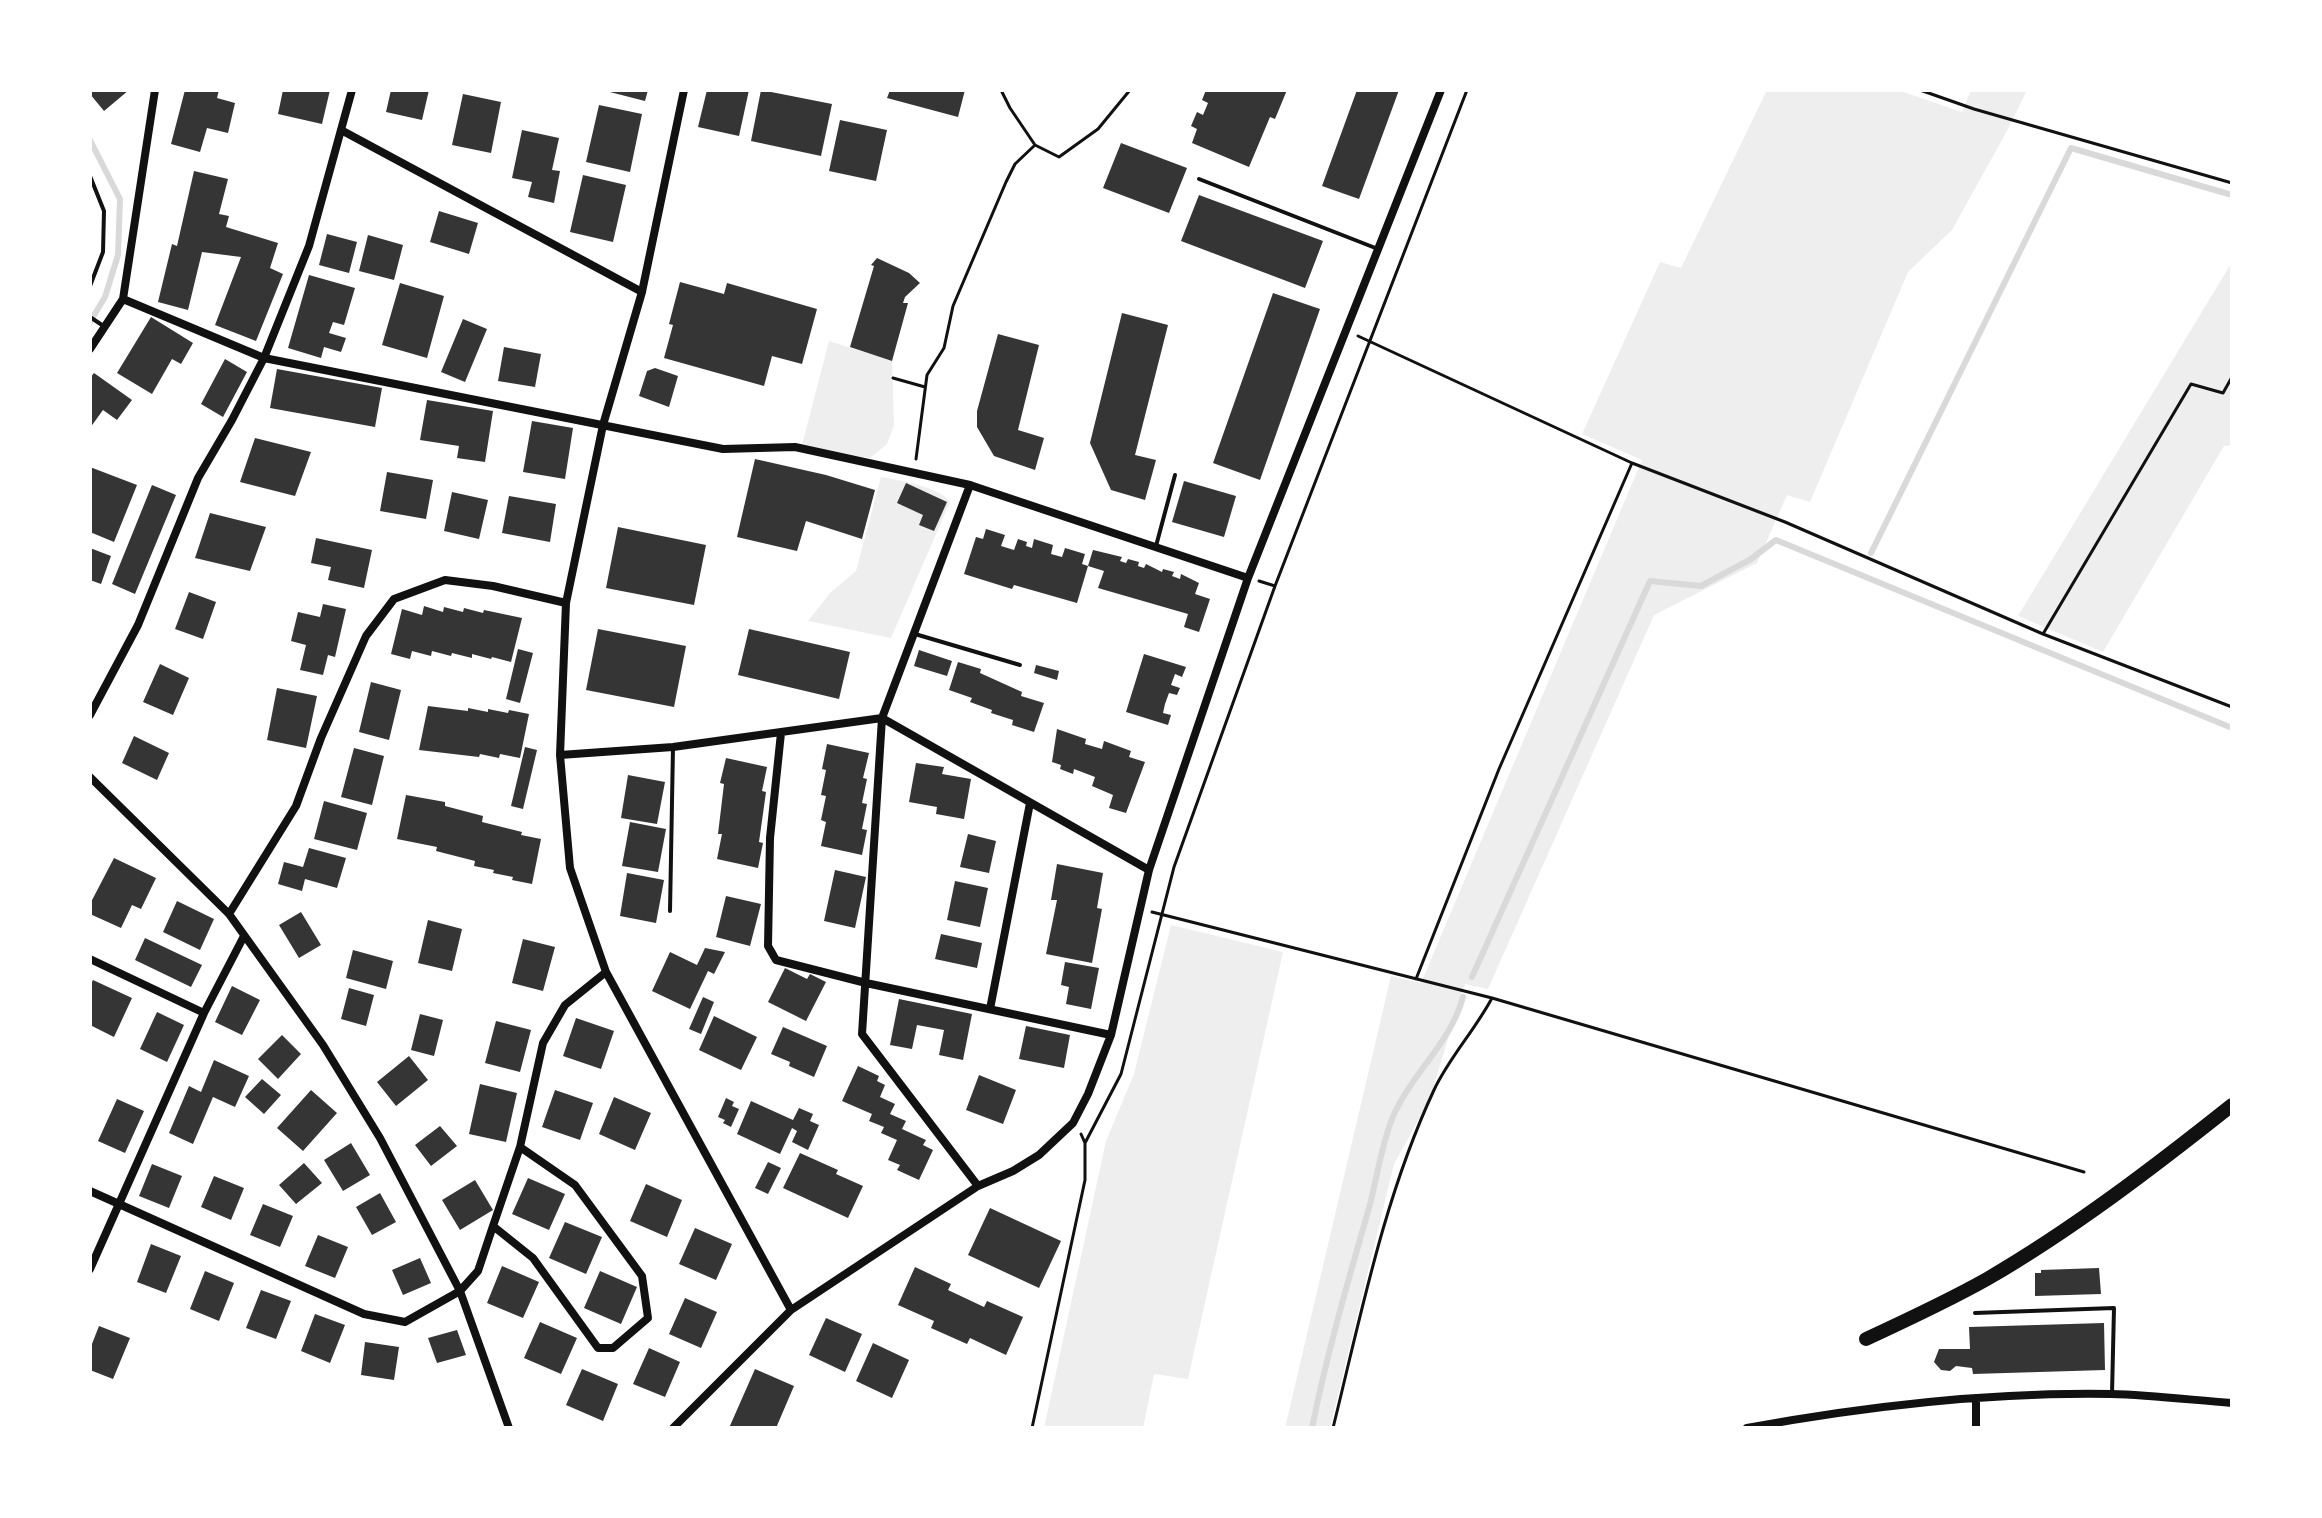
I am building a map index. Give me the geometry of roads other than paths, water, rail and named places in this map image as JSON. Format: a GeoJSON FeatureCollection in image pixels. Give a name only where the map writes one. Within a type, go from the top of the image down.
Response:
{"type":"FeatureCollection","features":[{"type":"Feature","properties":{"kind":"main road"},"geometry":{"type":"LineString","coordinates":[[1866,1339],[1986,1279],[2037,1247],[2166,1158],[2232,1105]]}},
{"type":"Feature","properties":{"kind":"street"},"geometry":{"type":"LineString","coordinates":[[90,349],[102,325],[123,299],[155,90]]}},
{"type":"Feature","properties":{"kind":"street"},"geometry":{"type":"LineString","coordinates":[[90,715],[138,625],[198,478],[264,358],[309,246],[352,90]]}},
{"type":"Feature","properties":{"kind":"street"},"geometry":{"type":"LineString","coordinates":[[684,90],[642,292],[603,425],[566,603],[560,755],[570,868],[606,972],[791,1310]]}},
{"type":"Feature","properties":{"kind":"street"},"geometry":{"type":"LineString","coordinates":[[673,1428],[791,1310],[978,1186],[1013,1171],[1039,1155],[1073,1123],[1111,1035],[1149,870],[1248,578],[1441,90]]}},
{"type":"Feature","properties":{"kind":"street"},"geometry":{"type":"LineString","coordinates":[[341,130],[642,292]]}},
{"type":"Feature","properties":{"kind":"street"},"geometry":{"type":"LineString","coordinates":[[123,299],[264,358],[723,449],[795,447],[970,485],[1248,578]]}},
{"type":"Feature","properties":{"kind":"street"},"geometry":{"type":"LineString","coordinates":[[970,485],[882,718],[862,1034],[978,1186]]}},
{"type":"Feature","properties":{"kind":"street"},"geometry":{"type":"LineString","coordinates":[[229,914],[296,806],[321,738],[366,636],[394,599],[445,580],[493,586],[566,603]]}},
{"type":"Feature","properties":{"kind":"street"},"geometry":{"type":"LineString","coordinates":[[560,755],[673,747],[882,718],[1149,870]]}},
{"type":"Feature","properties":{"kind":"street"},"geometry":{"type":"LineString","coordinates":[[781,733],[770,838],[768,946],[776,960],[866,983],[1111,1035]]}},
{"type":"Feature","properties":{"kind":"street"},"geometry":{"type":"LineString","coordinates":[[90,777],[229,914],[323,1045],[380,1138],[460,1291],[509,1428]]}},
{"type":"Feature","properties":{"kind":"street"},"geometry":{"type":"LineString","coordinates":[[990,1009],[1030,803]]}},
{"type":"Feature","properties":{"kind":"street"},"geometry":{"type":"LineString","coordinates":[[90,1269],[204,1013],[244,936]]}},
{"type":"Feature","properties":{"kind":"street"},"geometry":{"type":"LineString","coordinates":[[90,959],[204,1013]]}},
{"type":"Feature","properties":{"kind":"street"},"geometry":{"type":"LineString","coordinates":[[90,1191],[364,1314],[405,1322],[460,1291],[478,1271],[520,1147],[543,1043],[565,1005],[606,972]]}},
{"type":"Feature","properties":{"kind":"street"},"geometry":{"type":"LineString","coordinates":[[493,1226],[533,1258],[598,1348],[613,1348],[648,1318],[642,1276],[575,1185],[520,1147]]}},
{"type":"Feature","properties":{"kind":"street"},"geometry":{"type":"LineString","coordinates":[[1747,1428],[1861,1408],[1976,1398],[2112,1394],[2232,1403]]}},
{"type":"Feature","properties":{"kind":"street"},"geometry":{"type":"LineString","coordinates":[[1976,1398],[1976,1428]]}},
{"type":"Feature","properties":{"kind":"lane"},"geometry":{"type":"LineString","coordinates":[[90,176],[104,211],[103,252],[90,286]]}},
{"type":"Feature","properties":{"kind":"lane"},"geometry":{"type":"LineString","coordinates":[[1199,179],[1378,249]]}},
{"type":"Feature","properties":{"kind":"lane"},"geometry":{"type":"LineString","coordinates":[[90,317],[102,325]]}},
{"type":"Feature","properties":{"kind":"lane"},"geometry":{"type":"LineString","coordinates":[[1155,547],[1175,475]]}},
{"type":"Feature","properties":{"kind":"lane"},"geometry":{"type":"LineString","coordinates":[[914,634],[1020,665]]}},
{"type":"Feature","properties":{"kind":"lane"},"geometry":{"type":"LineString","coordinates":[[670,911],[673,747]]}},
{"type":"Feature","properties":{"kind":"lane"},"geometry":{"type":"LineString","coordinates":[[1975,1313],[2114,1308],[2112,1394]]}},
{"type":"Feature","properties":{"kind":"waterway"},"geometry":{"type":"LineString","coordinates":[[90,140],[120,199],[118,255],[105,297],[90,322]]}},
{"type":"Feature","properties":{"kind":"waterway"},"geometry":{"type":"LineString","coordinates":[[1871,553],[2071,148],[2232,195]]}},
{"type":"Feature","properties":{"kind":"waterway"},"geometry":{"type":"LineString","coordinates":[[1472,977],[1650,581],[1701,586],[1751,559],[1776,540],[2232,728]]}},
{"type":"Feature","properties":{"kind":"waterway"},"geometry":{"type":"LineString","coordinates":[[1312,1428],[1388,1130],[1409,1088],[1449,1029],[1463,997]]}}]}
